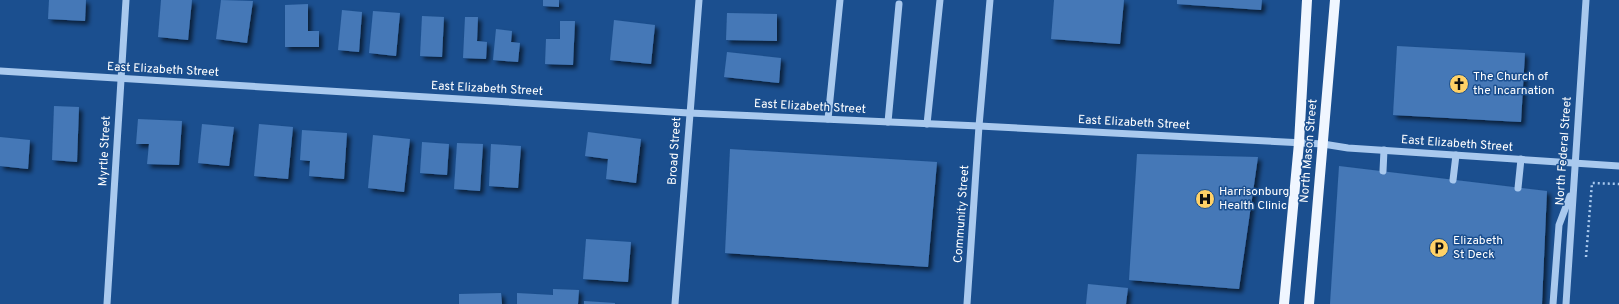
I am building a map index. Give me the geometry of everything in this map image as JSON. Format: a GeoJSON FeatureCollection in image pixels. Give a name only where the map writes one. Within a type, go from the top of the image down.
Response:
{"type":"FeatureCollection","features":[{"type":"Feature","properties":{"kind":"main road","name":"North Mason Street"},"geometry":{"type":"LineString","coordinates":[[1284,304],[1299,143],[1307,0]]}},
{"type":"Feature","properties":{"kind":"main road","name":"North Mason Street"},"geometry":{"type":"LineString","coordinates":[[1309,304],[1335,0]]}},
{"type":"Feature","properties":{"kind":"street","name":"Myrtle Street"},"geometry":{"type":"LineString","coordinates":[[107,304],[126,0]]}},
{"type":"Feature","properties":{"kind":"street","name":"Broad Street"},"geometry":{"type":"LineString","coordinates":[[675,304],[699,0]]}},
{"type":"Feature","properties":{"kind":"street"},"geometry":{"type":"LineString","coordinates":[[828,119],[840,0]]}},
{"type":"Feature","properties":{"kind":"street"},"geometry":{"type":"LineString","coordinates":[[927,124],[940,0]]}},
{"type":"Feature","properties":{"kind":"street","name":"Community Street"},"geometry":{"type":"LineString","coordinates":[[967,304],[978,126],[990,0]]}},
{"type":"Feature","properties":{"kind":"street","name":"North Federal Street"},"geometry":{"type":"LineString","coordinates":[[1566,304],[1574,163],[1586,0]]}},
{"type":"Feature","properties":{"kind":"street"},"geometry":{"type":"LineString","coordinates":[[888,122],[899,4]]}},
{"type":"Feature","properties":{"kind":"street","name":"East Elizabeth Street"},"geometry":{"type":"LineString","coordinates":[[0,71],[689,112],[1323,144],[1348,148],[1619,166]]}},
{"type":"Feature","properties":{"kind":"street"},"geometry":{"type":"LineString","coordinates":[[1383,171],[1384,150]]}},
{"type":"Feature","properties":{"kind":"street"},"geometry":{"type":"LineString","coordinates":[[1453,180],[1456,155]]}},
{"type":"Feature","properties":{"kind":"street"},"geometry":{"type":"LineString","coordinates":[[1518,188],[1521,159]]}},
{"type":"Feature","properties":{"kind":"street"},"geometry":{"type":"LineString","coordinates":[[1553,304],[1560,224],[1573,189]]}},
{"type":"Feature","properties":{"kind":"path"},"geometry":{"type":"LineString","coordinates":[[1586,258],[1592,182],[1619,184]]}},
{"type":"Feature","properties":{"kind":"building"},"geometry":{"type":"Polygon","coordinates":[[[49,0],[86,0],[85,21],[48,19],[49,0]]]}},
{"type":"Feature","properties":{"kind":"building"},"geometry":{"type":"Polygon","coordinates":[[[161,0],[192,0],[188,40],[158,37],[161,0]]]}},
{"type":"Feature","properties":{"kind":"building"},"geometry":{"type":"Polygon","coordinates":[[[221,0],[253,1],[247,43],[216,39],[221,0]]]}},
{"type":"Feature","properties":{"kind":"building"},"geometry":{"type":"Polygon","coordinates":[[[543,0],[559,0],[559,7],[543,6],[543,0]]]}},
{"type":"Feature","properties":{"kind":"building"},"geometry":{"type":"Polygon","coordinates":[[[1054,0],[1124,0],[1120,44],[1051,39],[1054,0]]]}},
{"type":"Feature","properties":{"kind":"building"},"geometry":{"type":"Polygon","coordinates":[[[1177,0],[1262,0],[1261,10],[1177,4],[1177,0]]]}},
{"type":"Feature","properties":{"kind":"building"},"geometry":{"type":"Polygon","coordinates":[[[308,4],[308,31],[319,31],[319,47],[285,47],[285,5],[308,4]]]}},
{"type":"Feature","properties":{"kind":"building"},"geometry":{"type":"Polygon","coordinates":[[[342,10],[362,12],[359,52],[338,50],[342,10]]]}},
{"type":"Feature","properties":{"kind":"building"},"geometry":{"type":"Polygon","coordinates":[[[373,11],[400,13],[396,56],[369,53],[373,11]]]}},
{"type":"Feature","properties":{"kind":"building"},"geometry":{"type":"Polygon","coordinates":[[[727,13],[777,14],[777,41],[726,40],[727,13]]]}},
{"type":"Feature","properties":{"kind":"building"},"geometry":{"type":"Polygon","coordinates":[[[422,16],[444,17],[442,57],[420,56],[422,16]]]}},
{"type":"Feature","properties":{"kind":"building"},"geometry":{"type":"Polygon","coordinates":[[[465,17],[478,17],[477,41],[487,42],[486,59],[463,58],[465,17]]]}},
{"type":"Feature","properties":{"kind":"building"},"geometry":{"type":"Polygon","coordinates":[[[614,20],[655,25],[651,64],[610,60],[614,20]]]}},
{"type":"Feature","properties":{"kind":"building"},"geometry":{"type":"Polygon","coordinates":[[[560,21],[575,21],[573,65],[545,64],[546,39],[560,39],[560,21]]]}},
{"type":"Feature","properties":{"kind":"building"},"geometry":{"type":"Polygon","coordinates":[[[496,29],[512,31],[511,42],[520,43],[518,62],[493,60],[496,29]]]}},
{"type":"Feature","properties":{"kind":"building","name":"The Church of the Incarnation"},"geometry":{"type":"Polygon","coordinates":[[[1397,46],[1525,53],[1521,122],[1393,115],[1397,46]]]}},
{"type":"Feature","properties":{"kind":"building"},"geometry":{"type":"Polygon","coordinates":[[[727,52],[781,58],[779,83],[724,77],[727,52]]]}},
{"type":"Feature","properties":{"kind":"building"},"geometry":{"type":"Polygon","coordinates":[[[54,106],[79,107],[77,162],[52,160],[54,106]]]}},
{"type":"Feature","properties":{"kind":"building"},"geometry":{"type":"Polygon","coordinates":[[[138,119],[182,121],[179,165],[147,164],[149,144],[136,144],[138,119]]]}},
{"type":"Feature","properties":{"kind":"building"},"geometry":{"type":"Polygon","coordinates":[[[202,124],[234,127],[229,166],[198,163],[202,124]]]}},
{"type":"Feature","properties":{"kind":"building"},"geometry":{"type":"Polygon","coordinates":[[[259,124],[293,127],[288,179],[254,176],[259,124]]]}},
{"type":"Feature","properties":{"kind":"building"},"geometry":{"type":"Polygon","coordinates":[[[302,130],[347,133],[344,179],[309,176],[310,161],[300,160],[302,130]]]}},
{"type":"Feature","properties":{"kind":"building"},"geometry":{"type":"Polygon","coordinates":[[[588,132],[641,139],[636,183],[606,179],[608,159],[585,156],[588,132]]]}},
{"type":"Feature","properties":{"kind":"building"},"geometry":{"type":"Polygon","coordinates":[[[373,135],[410,139],[404,192],[368,188],[373,135]]]}},
{"type":"Feature","properties":{"kind":"building"},"geometry":{"type":"Polygon","coordinates":[[[0,137],[30,140],[28,169],[0,166],[0,137]]]}},
{"type":"Feature","properties":{"kind":"building"},"geometry":{"type":"Polygon","coordinates":[[[422,142],[449,144],[447,175],[420,173],[422,142]]]}},
{"type":"Feature","properties":{"kind":"building"},"geometry":{"type":"Polygon","coordinates":[[[457,143],[483,144],[480,191],[454,189],[457,143]]]}},
{"type":"Feature","properties":{"kind":"building"},"geometry":{"type":"Polygon","coordinates":[[[491,144],[521,146],[518,188],[489,186],[491,144]]]}},
{"type":"Feature","properties":{"kind":"building"},"geometry":{"type":"Polygon","coordinates":[[[730,149],[937,162],[928,267],[725,253],[730,149]]]}},
{"type":"Feature","properties":{"kind":"building"},"geometry":{"type":"Polygon","coordinates":[[[1137,154],[1258,157],[1239,289],[1129,280],[1137,154]]]}},
{"type":"Feature","properties":{"kind":"building","name":"Elizabeth St Deck"},"geometry":{"type":"Polygon","coordinates":[[[1339,166],[1547,191],[1542,304],[1330,304],[1339,166]]]}},
{"type":"Feature","properties":{"kind":"building"},"geometry":{"type":"Polygon","coordinates":[[[586,239],[631,242],[628,282],[583,279],[586,239]]]}},
{"type":"Feature","properties":{"kind":"building"},"geometry":{"type":"Polygon","coordinates":[[[1088,284],[1128,288],[1126,304],[1086,304],[1088,284]]]}},
{"type":"Feature","properties":{"kind":"building"},"geometry":{"type":"Polygon","coordinates":[[[553,289],[579,290],[578,304],[517,304],[517,293],[553,295],[553,289]]]}},
{"type":"Feature","properties":{"kind":"building"},"geometry":{"type":"Polygon","coordinates":[[[501,293],[502,304],[459,304],[459,294],[501,293]]]}},
{"type":"Feature","properties":{"kind":"building"},"geometry":{"type":"Polygon","coordinates":[[[584,301],[615,303],[615,304],[584,304],[584,301]]]}},
{"type":"Feature","properties":{"kind":"place","name":"The Church of the Incarnation"},"geometry":{"type":"Point","coordinates":[1459,84]}},
{"type":"Feature","properties":{"kind":"place","name":"Harrisonburg Health Clinic"},"geometry":{"type":"Point","coordinates":[1205,199]}},
{"type":"Feature","properties":{"kind":"place","name":"Elizabeth St Deck"},"geometry":{"type":"Point","coordinates":[1439,248]}}]}
